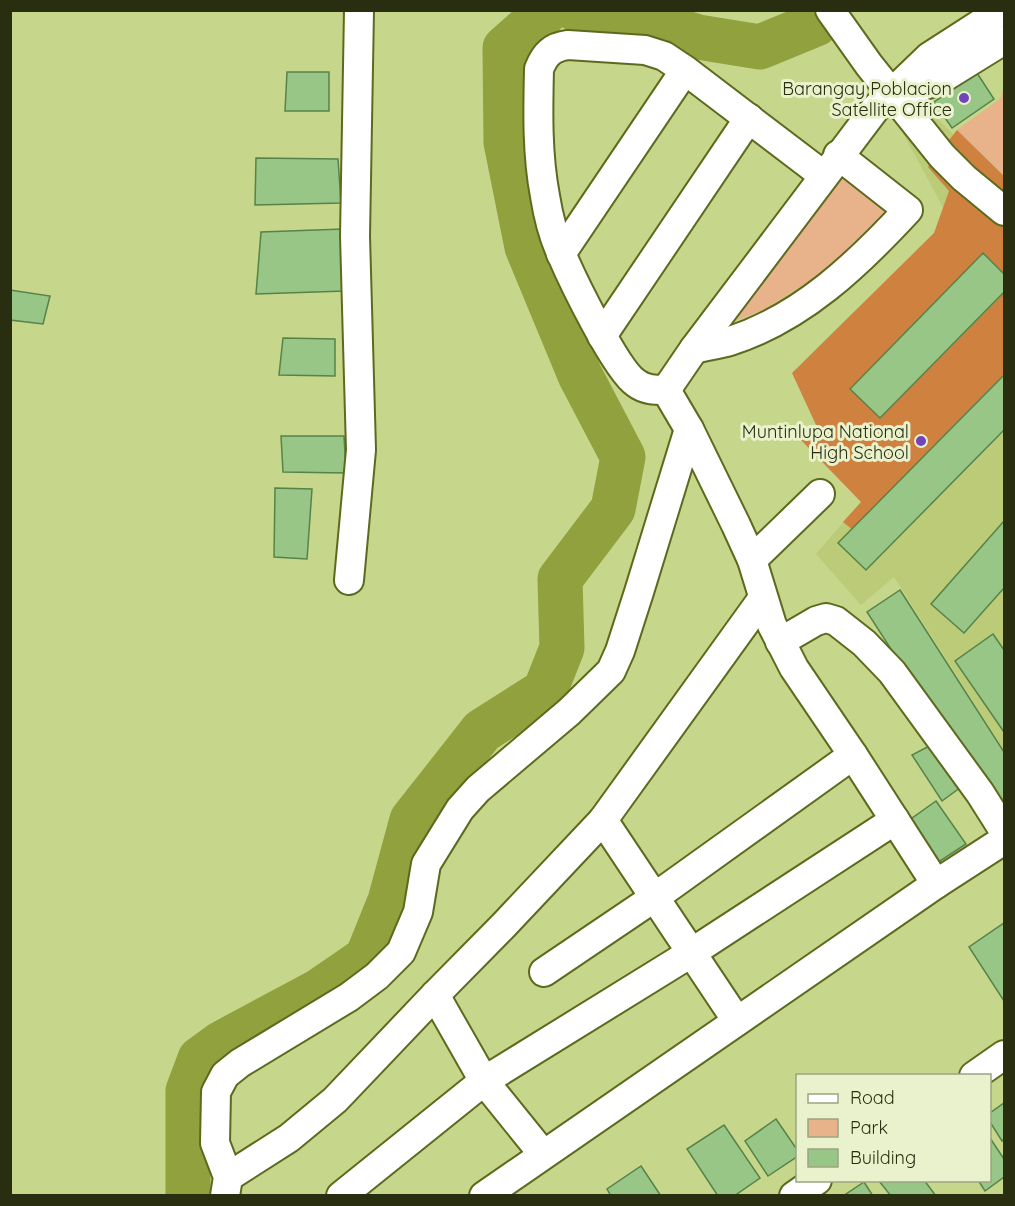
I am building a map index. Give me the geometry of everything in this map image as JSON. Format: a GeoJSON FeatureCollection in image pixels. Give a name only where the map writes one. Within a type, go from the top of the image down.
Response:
{"type":"FeatureCollection","features":[{"type":"Feature","properties":{"kind":"street"},"geometry":{"type":"LineString","coordinates":[[349,580],[361,450],[355,236],[358,10]]}},
{"type":"Feature","properties":{"kind":"street"},"geometry":{"type":"LineString","coordinates":[[666,390],[694,349],[874,108],[893,95],[928,57],[1002,10]]}},
{"type":"Feature","properties":{"kind":"street"},"geometry":{"type":"LineString","coordinates":[[838,22],[942,156],[1005,211]]}},
{"type":"Feature","properties":{"kind":"street"},"geometry":{"type":"LineString","coordinates":[[893,95],[941,80],[1005,40]]}},
{"type":"Feature","properties":{"kind":"street"},"geometry":{"type":"LineString","coordinates":[[666,390],[646,389],[634,382],[623,371],[561,254],[553,232],[544,195],[537,135],[539,69],[549,51],[557,46],[645,50],[664,56],[749,118],[908,210],[859,260],[834,282],[798,308],[740,337],[694,349]]}},
{"type":"Feature","properties":{"kind":"street"},"geometry":{"type":"LineString","coordinates":[[561,254],[685,70]]}},
{"type":"Feature","properties":{"kind":"street"},"geometry":{"type":"LineString","coordinates":[[603,336],[749,118]]}},
{"type":"Feature","properties":{"kind":"street"},"geometry":{"type":"LineString","coordinates":[[666,390],[688,429],[752,560],[763,598],[780,642],[794,668],[854,755],[936,884]]}},
{"type":"Feature","properties":{"kind":"street"},"geometry":{"type":"LineString","coordinates":[[688,429],[639,592],[620,651],[611,671],[569,712],[478,789],[460,809],[426,864],[418,912],[412,931],[401,952],[377,976],[349,996],[240,1063],[225,1075],[216,1092],[215,1143],[226,1186],[335,1100],[603,820],[763,598]]}},
{"type":"Feature","properties":{"kind":"street"},"geometry":{"type":"LineString","coordinates":[[752,560],[820,494]]}},
{"type":"Feature","properties":{"kind":"street"},"geometry":{"type":"LineString","coordinates":[[780,642],[816,621],[826,618],[836,621],[864,643],[892,672],[1005,831]]}},
{"type":"Feature","properties":{"kind":"street"},"geometry":{"type":"LineString","coordinates":[[544,972],[655,897],[854,755]]}},
{"type":"Feature","properties":{"kind":"street"},"geometry":{"type":"LineString","coordinates":[[603,820],[737,1021]]}},
{"type":"Feature","properties":{"kind":"street"},"geometry":{"type":"LineString","coordinates":[[341,1196],[484,1081],[691,953],[895,820]]}},
{"type":"Feature","properties":{"kind":"street"},"geometry":{"type":"LineString","coordinates":[[484,1196],[936,884],[1005,840]]}},
{"type":"Feature","properties":{"kind":"street"},"geometry":{"type":"LineString","coordinates":[[435,995],[484,1081],[543,1154]]}},
{"type":"Feature","properties":{"kind":"street"},"geometry":{"type":"LineString","coordinates":[[977,1074],[1005,1055]]}},
{"type":"Feature","properties":{"kind":"street"},"geometry":{"type":"LineString","coordinates":[[794,1196],[814,1182]]}},
{"type":"Feature","properties":{"kind":"shaded area","name":"Muntinlupa National High School"},"geometry":{"type":"Polygon","coordinates":[[[923,105],[1004,183],[1004,750],[894,577],[861,605],[816,554],[861,502],[958,235],[898,124],[923,105]]]}},
{"type":"Feature","properties":{"kind":"shaded area"},"geometry":{"type":"Polygon","coordinates":[[[957,130],[1004,176],[1004,387],[860,536],[843,522],[861,502],[799,438],[817,427],[792,373],[934,233],[949,191],[928,167],[957,130]]]}},
{"type":"Feature","properties":{"kind":"green space"},"geometry":{"type":"Polygon","coordinates":[[[1004,85],[1004,176],[957,130],[1001,98],[1004,85]]]}},
{"type":"Feature","properties":{"kind":"green space"},"geometry":{"type":"Polygon","coordinates":[[[839,174],[887,212],[823,272],[764,310],[726,324],[839,174]]]}},
{"type":"Feature","properties":{"kind":"building"},"geometry":{"type":"Polygon","coordinates":[[[287,72],[329,72],[329,111],[285,111],[287,72]]]}},
{"type":"Feature","properties":{"kind":"building"},"geometry":{"type":"Polygon","coordinates":[[[977,73],[994,99],[952,128],[934,102],[977,73]]]}},
{"type":"Feature","properties":{"kind":"building"},"geometry":{"type":"Polygon","coordinates":[[[256,158],[338,159],[341,203],[255,205],[256,158]]]}},
{"type":"Feature","properties":{"kind":"building"},"geometry":{"type":"Polygon","coordinates":[[[343,229],[345,291],[256,294],[261,232],[343,229]]]}},
{"type":"Feature","properties":{"kind":"building"},"geometry":{"type":"Polygon","coordinates":[[[983,253],[1004,274],[1004,292],[880,418],[850,389],[983,253]]]}},
{"type":"Feature","properties":{"kind":"building"},"geometry":{"type":"Polygon","coordinates":[[[10,290],[50,296],[43,324],[10,320],[10,290]]]}},
{"type":"Feature","properties":{"kind":"building"},"geometry":{"type":"Polygon","coordinates":[[[283,338],[335,339],[335,376],[279,375],[283,338]]]}},
{"type":"Feature","properties":{"kind":"building"},"geometry":{"type":"Polygon","coordinates":[[[1004,375],[1004,430],[866,570],[838,543],[1004,375]]]}},
{"type":"Feature","properties":{"kind":"building"},"geometry":{"type":"Polygon","coordinates":[[[281,436],[344,436],[346,473],[283,472],[281,436]]]}},
{"type":"Feature","properties":{"kind":"building"},"geometry":{"type":"Polygon","coordinates":[[[275,488],[312,489],[307,559],[274,557],[275,488]]]}},
{"type":"Feature","properties":{"kind":"building"},"geometry":{"type":"Polygon","coordinates":[[[1004,521],[1004,588],[964,633],[931,604],[1004,521]]]}},
{"type":"Feature","properties":{"kind":"building"},"geometry":{"type":"Polygon","coordinates":[[[900,590],[1004,752],[1004,824],[867,612],[900,590]]]}},
{"type":"Feature","properties":{"kind":"building"},"geometry":{"type":"Polygon","coordinates":[[[993,634],[1004,650],[1004,732],[955,661],[993,634]]]}},
{"type":"Feature","properties":{"kind":"building"},"geometry":{"type":"Polygon","coordinates":[[[933,744],[961,787],[942,801],[912,755],[933,744]]]}},
{"type":"Feature","properties":{"kind":"building"},"geometry":{"type":"Polygon","coordinates":[[[936,801],[966,844],[937,863],[908,821],[936,801]]]}},
{"type":"Feature","properties":{"kind":"building"},"geometry":{"type":"Polygon","coordinates":[[[1004,923],[1004,1001],[969,947],[1004,923]]]}},
{"type":"Feature","properties":{"kind":"building"},"geometry":{"type":"Polygon","coordinates":[[[1004,1103],[1004,1139],[1002,1141],[991,1124],[991,1112],[1004,1103]]]}},
{"type":"Feature","properties":{"kind":"building"},"geometry":{"type":"Polygon","coordinates":[[[776,1119],[796,1148],[796,1157],[768,1176],[745,1141],[776,1119]]]}},
{"type":"Feature","properties":{"kind":"building"},"geometry":{"type":"Polygon","coordinates":[[[724,1125],[760,1178],[734,1196],[718,1196],[687,1149],[724,1125]]]}},
{"type":"Feature","properties":{"kind":"building"},"geometry":{"type":"Polygon","coordinates":[[[991,1140],[1004,1159],[1004,1177],[985,1191],[979,1182],[991,1182],[991,1140]]]}},
{"type":"Feature","properties":{"kind":"building"},"geometry":{"type":"Polygon","coordinates":[[[641,1166],[661,1196],[611,1196],[607,1189],[641,1166]]]}},
{"type":"Feature","properties":{"kind":"building"},"geometry":{"type":"Polygon","coordinates":[[[864,1182],[873,1196],[843,1196],[864,1182]]]}},
{"type":"Feature","properties":{"kind":"building"},"geometry":{"type":"Polygon","coordinates":[[[880,1182],[926,1182],[936,1196],[891,1196],[880,1182]]]}},
{"type":"Feature","properties":{"kind":"waterway"},"geometry":{"type":"LineString","coordinates":[[188,1196],[188,1091],[200,1059],[222,1043],[319,991],[367,958],[390,901],[412,820],[482,731],[545,691],[562,648],[560,579],[613,509],[623,457],[580,375],[527,247],[506,142],[505,48],[548,10]]}},
{"type":"Feature","properties":{"kind":"waterway"},"geometry":{"type":"LineString","coordinates":[[577,10],[631,16],[698,37],[760,47],[816,24]]}},
{"type":"Feature","properties":{"kind":"place","name":"Barangay Poblacion Satellite Office"},"geometry":{"type":"Point","coordinates":[964,98]}},
{"type":"Feature","properties":{"kind":"place","name":"Muntinlupa National High School"},"geometry":{"type":"Point","coordinates":[921,441]}}]}
